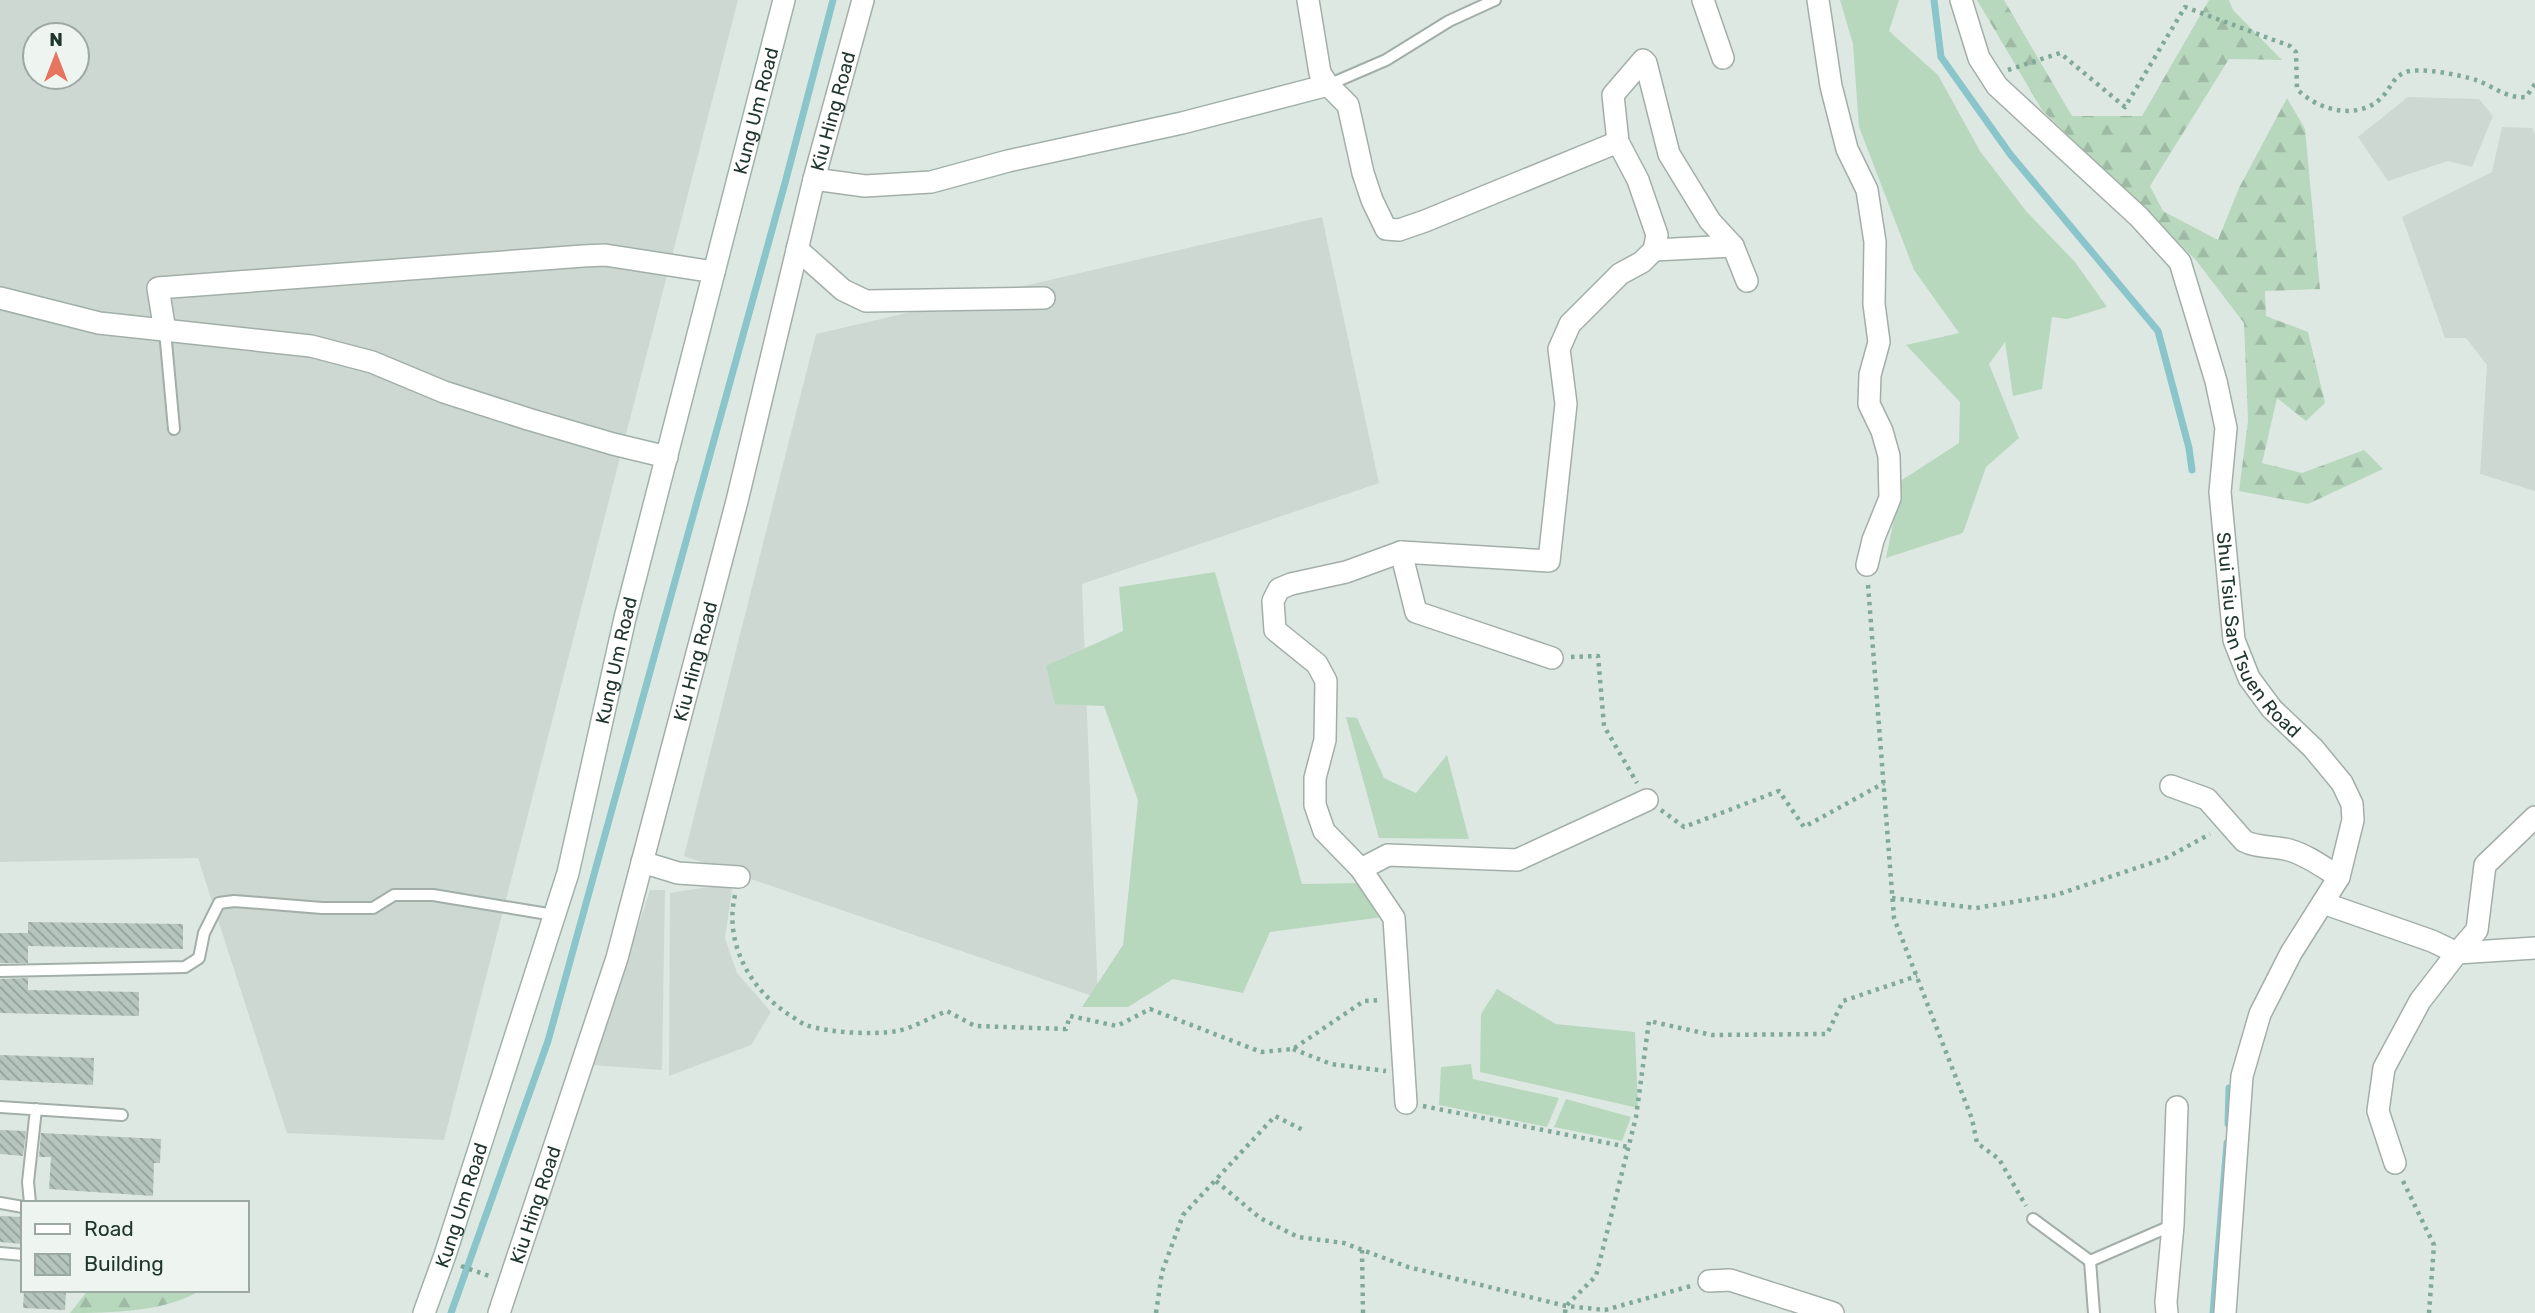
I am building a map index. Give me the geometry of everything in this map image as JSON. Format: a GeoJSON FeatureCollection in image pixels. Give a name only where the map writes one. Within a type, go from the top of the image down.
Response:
{"type":"FeatureCollection","features":[{"type":"Feature","properties":{"kind":"street","name":"Kung Um Road"},"geometry":{"type":"LineString","coordinates":[[424,1313],[446,1255],[568,873],[625,618],[784,0]]}},
{"type":"Feature","properties":{"kind":"street","name":"Kiu Hing Road"},"geometry":{"type":"LineString","coordinates":[[499,1313],[617,958],[744,476],[814,179],[863,0]]}},
{"type":"Feature","properties":{"kind":"street"},"geometry":{"type":"LineString","coordinates":[[1308,0],[1320,73],[1328,85],[1348,104],[1372,201],[1386,229],[1399,230],[1425,221],[1618,142]]}},
{"type":"Feature","properties":{"kind":"street"},"geometry":{"type":"LineString","coordinates":[[1703,0],[1723,58]]}},
{"type":"Feature","properties":{"kind":"street"},"geometry":{"type":"LineString","coordinates":[[1818,0],[1831,86],[1847,149],[1867,190],[1875,242],[1874,304],[1879,342],[1870,375],[1869,404],[1882,431],[1889,456],[1890,498],[1873,540],[1867,565]]}},
{"type":"Feature","properties":{"kind":"street","name":"Shui Tsiu San Tsuen Road"},"geometry":{"type":"LineString","coordinates":[[1961,0],[1979,58],[1997,86],[2139,217],[2180,262],[2216,381],[2225,428],[2220,492],[2234,639],[2249,678],[2272,709],[2313,748],[2342,783],[2352,804],[2353,820],[2339,877],[2291,953],[2260,1013],[2242,1076],[2220,1313]]}},
{"type":"Feature","properties":{"kind":"street"},"geometry":{"type":"LineString","coordinates":[[1406,1102],[1394,918],[1361,869],[1324,831],[1315,804],[1315,778],[1325,740],[1326,681],[1317,664],[1275,630],[1273,601],[1279,589],[1291,584],[1346,572],[1401,552],[1549,561],[1566,404],[1559,349],[1570,324],[1620,274],[1642,262],[1654,250],[1657,235],[1638,180],[1618,142],[1613,95],[1643,60],[1669,154],[1710,221],[1733,246],[1747,281]]}},
{"type":"Feature","properties":{"kind":"street"},"geometry":{"type":"LineString","coordinates":[[814,179],[866,186],[931,182],[1008,161],[1182,123],[1328,85]]}},
{"type":"Feature","properties":{"kind":"street"},"geometry":{"type":"LineString","coordinates":[[1654,250],[1733,246]]}},
{"type":"Feature","properties":{"kind":"street"},"geometry":{"type":"LineString","coordinates":[[797,249],[842,289],[866,301],[1044,298]]}},
{"type":"Feature","properties":{"kind":"street"},"geometry":{"type":"LineString","coordinates":[[165,331],[158,288],[605,255],[715,272]]}},
{"type":"Feature","properties":{"kind":"street"},"geometry":{"type":"LineString","coordinates":[[0,298],[99,323],[311,346],[373,362],[444,392],[528,419],[667,457]]}},
{"type":"Feature","properties":{"kind":"street"},"geometry":{"type":"LineString","coordinates":[[1401,552],[1416,612],[1552,658]]}},
{"type":"Feature","properties":{"kind":"street"},"geometry":{"type":"LineString","coordinates":[[2171,786],[2207,799],[2244,841],[2252,845],[2297,852],[2339,877]]}},
{"type":"Feature","properties":{"kind":"street"},"geometry":{"type":"LineString","coordinates":[[1361,869],[1388,855],[1517,860],[1647,800]]}},
{"type":"Feature","properties":{"kind":"street"},"geometry":{"type":"LineString","coordinates":[[2395,1163],[2378,1111],[2384,1068],[2420,1001],[2477,930],[2485,865],[2535,817]]}},
{"type":"Feature","properties":{"kind":"street"},"geometry":{"type":"LineString","coordinates":[[642,862],[678,873],[739,877]]}},
{"type":"Feature","properties":{"kind":"street"},"geometry":{"type":"LineString","coordinates":[[2323,903],[2432,941],[2457,953],[2535,948]]}},
{"type":"Feature","properties":{"kind":"street"},"geometry":{"type":"LineString","coordinates":[[2167,1313],[2174,1225],[2177,1107]]}},
{"type":"Feature","properties":{"kind":"street"},"geometry":{"type":"LineString","coordinates":[[1709,1281],[1731,1280],[1833,1313]]}},
{"type":"Feature","properties":{"kind":"lane"},"geometry":{"type":"LineString","coordinates":[[1328,85],[1385,60],[1449,21],[1495,0]]}},
{"type":"Feature","properties":{"kind":"lane"},"geometry":{"type":"LineString","coordinates":[[165,331],[174,429]]}},
{"type":"Feature","properties":{"kind":"lane"},"geometry":{"type":"LineString","coordinates":[[0,971],[185,967],[199,958],[204,933],[219,903],[234,901],[322,908],[373,908],[394,895],[433,895],[554,915]]}},
{"type":"Feature","properties":{"kind":"lane"},"geometry":{"type":"LineString","coordinates":[[0,1107],[122,1115]]}},
{"type":"Feature","properties":{"kind":"lane"},"geometry":{"type":"LineString","coordinates":[[30,1201],[28,1182],[36,1109]]}},
{"type":"Feature","properties":{"kind":"lane"},"geometry":{"type":"LineString","coordinates":[[0,1203],[21,1207]]}},
{"type":"Feature","properties":{"kind":"lane"},"geometry":{"type":"LineString","coordinates":[[2033,1219],[2090,1261],[2094,1313]]}},
{"type":"Feature","properties":{"kind":"lane"},"geometry":{"type":"LineString","coordinates":[[2090,1261],[2174,1225]]}},
{"type":"Feature","properties":{"kind":"lane"},"geometry":{"type":"LineString","coordinates":[[0,1252],[21,1255]]}},
{"type":"Feature","properties":{"kind":"path"},"geometry":{"type":"LineString","coordinates":[[1990,75],[2060,53],[2125,107],[2185,7],[2290,46],[2296,52],[2297,89],[2306,99],[2322,106],[2346,111],[2367,108],[2384,97],[2395,79],[2405,72],[2423,71],[2475,79],[2516,98],[2526,97],[2535,84]]}},
{"type":"Feature","properties":{"kind":"path"},"geometry":{"type":"LineString","coordinates":[[1867,565],[1894,918],[1972,1119],[1977,1143],[1999,1159],[2033,1219]]}},
{"type":"Feature","properties":{"kind":"path"},"geometry":{"type":"LineString","coordinates":[[1552,658],[1598,656],[1604,726],[1647,800],[1684,827],[1780,791],[1804,827],[1884,783]]}},
{"type":"Feature","properties":{"kind":"path"},"geometry":{"type":"LineString","coordinates":[[1892,898],[1976,908],[2056,895],[2166,858],[2229,825]]}},
{"type":"Feature","properties":{"kind":"path"},"geometry":{"type":"LineString","coordinates":[[739,877],[732,908],[735,943],[743,967],[772,1003],[805,1025],[859,1034],[898,1031],[947,1011],[975,1026],[1066,1029],[1070,1016],[1117,1026],[1150,1009],[1261,1052],[1293,1049],[1331,1064],[1404,1074]]}},
{"type":"Feature","properties":{"kind":"path"},"geometry":{"type":"LineString","coordinates":[[1565,1313],[1566,1306],[1596,1276],[1636,1117],[1649,1021],[1712,1035],[1827,1034],[1843,1001],[1917,976]]}},
{"type":"Feature","properties":{"kind":"path"},"geometry":{"type":"LineString","coordinates":[[1293,1049],[1364,1001],[1400,999]]}},
{"type":"Feature","properties":{"kind":"path"},"geometry":{"type":"LineString","coordinates":[[1406,1102],[1628,1147]]}},
{"type":"Feature","properties":{"kind":"path"},"geometry":{"type":"LineString","coordinates":[[1156,1313],[1162,1272],[1183,1215],[1275,1116],[1306,1131]]}},
{"type":"Feature","properties":{"kind":"path"},"geometry":{"type":"LineString","coordinates":[[2395,1163],[2434,1245],[2429,1313]]}},
{"type":"Feature","properties":{"kind":"path"},"geometry":{"type":"LineString","coordinates":[[1216,1181],[1260,1219],[1298,1237],[1344,1243],[1408,1267],[1566,1306],[1605,1310],[1709,1281]]}},
{"type":"Feature","properties":{"kind":"path"},"geometry":{"type":"LineString","coordinates":[[1362,1250],[1363,1313]]}},
{"type":"Feature","properties":{"kind":"path"},"geometry":{"type":"LineString","coordinates":[[456,1264],[495,1278]]}},
{"type":"Feature","properties":{"kind":"shaded area"},"geometry":{"type":"Polygon","coordinates":[[[0,0],[738,0],[444,1140],[287,1133],[198,858],[0,862],[0,0]]]}},
{"type":"Feature","properties":{"kind":"shaded area"},"geometry":{"type":"Polygon","coordinates":[[[2408,97],[2479,99],[2493,116],[2472,167],[2448,161],[2388,181],[2358,137],[2408,97]]]}},
{"type":"Feature","properties":{"kind":"shaded area"},"geometry":{"type":"Polygon","coordinates":[[[2502,127],[2532,128],[2535,134],[2535,491],[2480,474],[2487,365],[2466,338],[2445,338],[2402,217],[2492,172],[2502,127]]]}},
{"type":"Feature","properties":{"kind":"shaded area"},"geometry":{"type":"Polygon","coordinates":[[[1322,217],[1379,483],[1082,584],[1098,998],[684,856],[816,334],[1322,217]]]}},
{"type":"Feature","properties":{"kind":"shaded area"},"geometry":{"type":"Polygon","coordinates":[[[733,883],[725,938],[737,973],[771,1012],[751,1045],[669,1076],[670,893],[733,883]]]}},
{"type":"Feature","properties":{"kind":"shaded area"},"geometry":{"type":"Polygon","coordinates":[[[650,890],[665,890],[662,1070],[592,1065],[650,890]]]}},
{"type":"Feature","properties":{"kind":"green space"},"geometry":{"type":"Polygon","coordinates":[[[1840,0],[1899,0],[1889,31],[1938,75],[1980,151],[2026,211],[2075,262],[2107,307],[2067,319],[2052,317],[2042,389],[2013,396],[2005,342],[1989,364],[2019,438],[1986,467],[1963,533],[1886,558],[1902,480],[1959,443],[1960,402],[1906,345],[1959,333],[1914,270],[1859,127],[1853,44],[1840,0]]]}},
{"type":"Feature","properties":{"kind":"green space"},"geometry":{"type":"Polygon","coordinates":[[[1977,0],[2004,0],[2072,116],[2142,116],[2209,0],[2229,0],[2233,10],[2282,60],[2229,59],[2150,186],[2163,211],[2218,240],[2239,188],[2287,98],[2305,129],[2320,289],[2265,291],[2266,316],[2308,332],[2325,403],[2306,421],[2277,398],[2262,463],[2302,473],[2364,450],[2383,469],[2308,504],[2239,491],[2248,421],[2244,323],[2195,259],[2042,110],[1977,0]]]}},
{"type":"Feature","properties":{"kind":"green space"},"geometry":{"type":"Polygon","coordinates":[[[1215,572],[1302,884],[1359,883],[1383,917],[1270,932],[1243,993],[1173,979],[1128,1007],[1082,1007],[1123,945],[1138,800],[1104,706],[1055,704],[1046,666],[1123,631],[1119,587],[1215,572]]]}},
{"type":"Feature","properties":{"kind":"green space"},"geometry":{"type":"Polygon","coordinates":[[[1346,717],[1357,718],[1384,778],[1416,793],[1447,755],[1469,839],[1379,838],[1346,717]]]}},
{"type":"Feature","properties":{"kind":"green space"},"geometry":{"type":"Polygon","coordinates":[[[1497,989],[1556,1024],[1635,1032],[1638,1108],[1480,1072],[1481,1014],[1497,989]]]}},
{"type":"Feature","properties":{"kind":"green space"},"geometry":{"type":"Polygon","coordinates":[[[1471,1064],[1473,1079],[1559,1098],[1547,1127],[1439,1105],[1441,1067],[1471,1064]]]}},
{"type":"Feature","properties":{"kind":"green space"},"geometry":{"type":"Polygon","coordinates":[[[1566,1099],[1631,1117],[1622,1141],[1554,1127],[1566,1099]]]}},
{"type":"Feature","properties":{"kind":"green space"},"geometry":{"type":"Polygon","coordinates":[[[86,1292],[197,1292],[172,1303],[138,1310],[70,1313],[86,1292]]]}},
{"type":"Feature","properties":{"kind":"building"},"geometry":{"type":"Polygon","coordinates":[[[28,922],[183,924],[183,949],[28,946],[28,922]]]}},
{"type":"Feature","properties":{"kind":"building"},"geometry":{"type":"Polygon","coordinates":[[[0,933],[28,933],[28,963],[0,963],[0,933]]]}},
{"type":"Feature","properties":{"kind":"building"},"geometry":{"type":"Polygon","coordinates":[[[28,978],[28,990],[139,992],[139,1016],[0,1013],[0,979],[28,978]]]}},
{"type":"Feature","properties":{"kind":"building"},"geometry":{"type":"Polygon","coordinates":[[[0,1055],[94,1058],[93,1085],[0,1080],[0,1055]]]}},
{"type":"Feature","properties":{"kind":"building"},"geometry":{"type":"Polygon","coordinates":[[[0,1130],[26,1131],[23,1156],[0,1154],[0,1130]]]}},
{"type":"Feature","properties":{"kind":"building"},"geometry":{"type":"Polygon","coordinates":[[[41,1133],[161,1139],[160,1163],[154,1163],[153,1196],[49,1189],[51,1157],[39,1157],[41,1133]]]}},
{"type":"Feature","properties":{"kind":"building"},"geometry":{"type":"Polygon","coordinates":[[[0,1216],[21,1217],[21,1244],[0,1242],[0,1216]]]}},
{"type":"Feature","properties":{"kind":"building"},"geometry":{"type":"Polygon","coordinates":[[[24,1292],[66,1292],[65,1310],[23,1308],[24,1292]]]}},
{"type":"Feature","properties":{"kind":"waterway"},"geometry":{"type":"LineString","coordinates":[[451,1313],[548,1041],[833,0]]}},
{"type":"Feature","properties":{"kind":"waterway"},"geometry":{"type":"LineString","coordinates":[[1934,0],[1941,57],[2010,154],[2158,331],[2189,448],[2192,470]]}},
{"type":"Feature","properties":{"kind":"waterway"},"geometry":{"type":"LineString","coordinates":[[2228,1124],[2229,1088]]}},
{"type":"Feature","properties":{"kind":"waterway"},"geometry":{"type":"LineString","coordinates":[[2213,1313],[2227,1143]]}}]}
